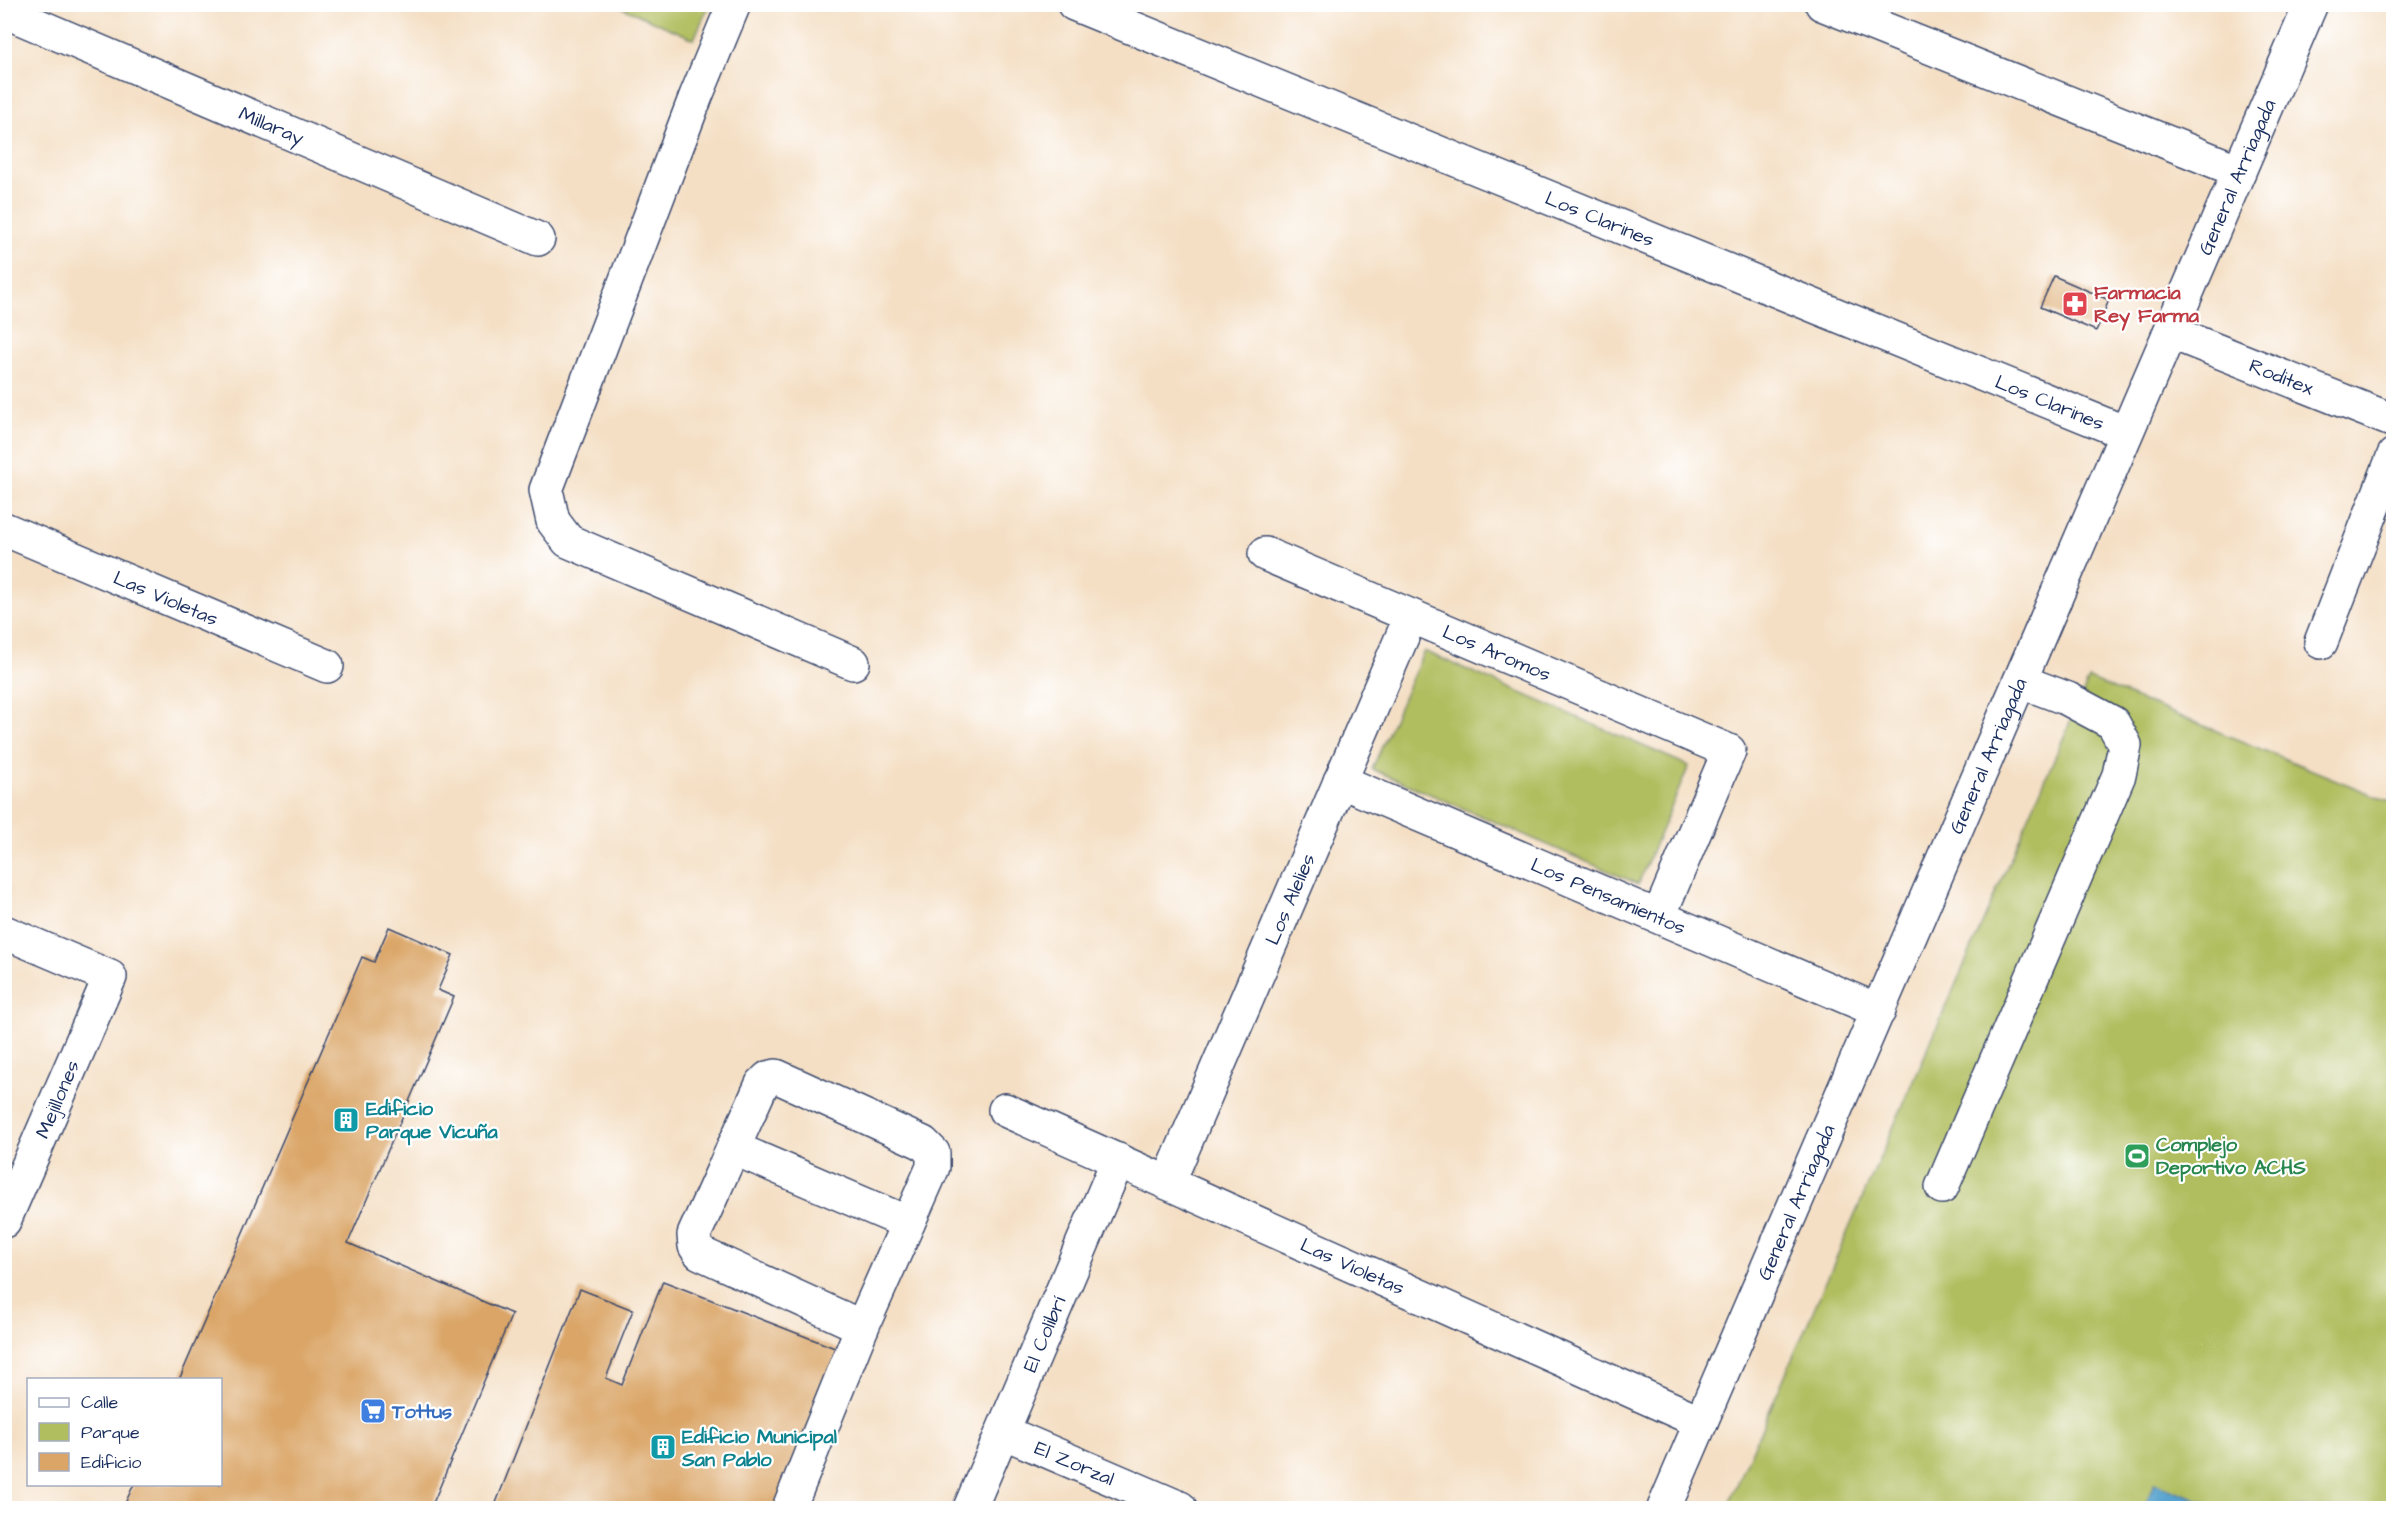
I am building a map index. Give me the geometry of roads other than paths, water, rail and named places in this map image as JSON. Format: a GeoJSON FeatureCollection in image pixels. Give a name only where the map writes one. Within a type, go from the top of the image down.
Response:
{"type":"FeatureCollection","features":[{"type":"Feature","properties":{"kind":"street"},"geometry":{"type":"LineString","coordinates":[[734,4],[696,96],[546,490],[553,521],[568,541],[853,663]]}},
{"type":"Feature","properties":{"kind":"street","name":"Los Clarines"},"geometry":{"type":"LineString","coordinates":[[1074,4],[2126,433]]}},
{"type":"Feature","properties":{"kind":"street"},"geometry":{"type":"LineString","coordinates":[[1822,4],[2239,171]]}},
{"type":"Feature","properties":{"kind":"street","name":"General Arriagada"},"geometry":{"type":"LineString","coordinates":[[1665,1509],[2311,4]]}},
{"type":"Feature","properties":{"kind":"street","name":"Millaray"},"geometry":{"type":"LineString","coordinates":[[4,11],[538,239]]}},
{"type":"Feature","properties":{"kind":"street","name":"Roditex"},"geometry":{"type":"LineString","coordinates":[[2170,332],[2394,421]]}},
{"type":"Feature","properties":{"kind":"street"},"geometry":{"type":"LineString","coordinates":[[2321,642],[2394,455]]}},
{"type":"Feature","properties":{"kind":"street","name":"Las Violetas"},"geometry":{"type":"LineString","coordinates":[[4,529],[327,666]]}},
{"type":"Feature","properties":{"kind":"street","name":"Los Aromos"},"geometry":{"type":"LineString","coordinates":[[1265,554],[1730,752],[1659,916]]}},
{"type":"Feature","properties":{"kind":"street","name":"Los Alelies"},"geometry":{"type":"LineString","coordinates":[[1168,1183],[1411,616]]}},
{"type":"Feature","properties":{"kind":"street"},"geometry":{"type":"LineString","coordinates":[[1942,1187],[2119,776],[2125,745],[2113,723],[2068,699],[2020,681]]}},
{"type":"Feature","properties":{"kind":"street","name":"Los Pensamientos"},"geometry":{"type":"LineString","coordinates":[[1340,781],[1879,1011]]}},
{"type":"Feature","properties":{"kind":"street","name":"Mejillones"},"geometry":{"type":"LineString","coordinates":[[4,932],[110,977],[4,1221]]}},
{"type":"Feature","properties":{"kind":"street"},"geometry":{"type":"LineString","coordinates":[[789,1509],[862,1327],[933,1167],[933,1153],[923,1143],[776,1076],[768,1078],[762,1084],[694,1235],[695,1246],[700,1253],[862,1327]]}},
{"type":"Feature","properties":{"kind":"street","name":"Las Violetas"},"geometry":{"type":"LineString","coordinates":[[1005,1110],[1701,1422]]}},
{"type":"Feature","properties":{"kind":"street"},"geometry":{"type":"LineString","coordinates":[[733,1148],[908,1223]]}},
{"type":"Feature","properties":{"kind":"street","name":"El Colibrí"},"geometry":{"type":"LineString","coordinates":[[970,1509],[1118,1160]]}},
{"type":"Feature","properties":{"kind":"street","name":"El Zorzal"},"geometry":{"type":"LineString","coordinates":[[1003,1432],[1180,1509]]}},
{"type":"Feature","properties":{"kind":"water"},"geometry":{"type":"Polygon","coordinates":[[[2154,1483],[2221,1508],[2145,1508],[2154,1483]]]}},
{"type":"Feature","properties":{"kind":"place","name":"Farmacia Rey Farma"},"geometry":{"type":"Point","coordinates":[2075,304]}},
{"type":"Feature","properties":{"kind":"place","name":"Edificio Parque Vicuña"},"geometry":{"type":"Point","coordinates":[346,1120]}},
{"type":"Feature","properties":{"kind":"place","name":"Complejo Deportivo ACHS"},"geometry":{"type":"Point","coordinates":[2137,1156]}},
{"type":"Feature","properties":{"kind":"place","name":"Tottus"},"geometry":{"type":"Point","coordinates":[373,1411]}},
{"type":"Feature","properties":{"kind":"place","name":"Edificio Municipal San Pablo"},"geometry":{"type":"Point","coordinates":[663,1447]}}]}
